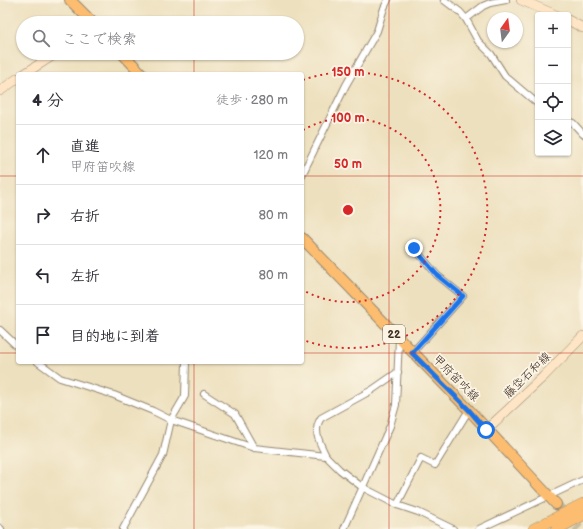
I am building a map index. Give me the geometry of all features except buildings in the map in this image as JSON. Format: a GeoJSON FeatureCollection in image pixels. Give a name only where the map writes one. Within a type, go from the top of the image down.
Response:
{"type":"FeatureCollection","features":[{"type":"Feature","properties":{"kind":"highway"},"geometry":{"type":"LineString","coordinates":[[538,527],[583,500]]}},
{"type":"Feature","properties":{"kind":"highway"},"geometry":{"type":"LineString","coordinates":[[538,527],[583,504]]}},
{"type":"Feature","properties":{"kind":"highway"},"geometry":{"type":"LineString","coordinates":[[557,529],[583,515]]}},
{"type":"Feature","properties":{"kind":"main road"},"geometry":{"type":"LineString","coordinates":[[70,0],[83,16]]}},
{"type":"Feature","properties":{"kind":"main road"},"geometry":{"type":"LineString","coordinates":[[521,0],[549,12]]}},
{"type":"Feature","properties":{"kind":"main road"},"geometry":{"type":"LineString","coordinates":[[571,22],[583,28]]}},
{"type":"Feature","properties":{"kind":"main road"},"geometry":{"type":"LineString","coordinates":[[27,72],[46,60]]}},
{"type":"Feature","properties":{"kind":"main road"},"geometry":{"type":"LineString","coordinates":[[129,60],[140,72]]}},
{"type":"Feature","properties":{"kind":"main road"},"geometry":{"type":"LineString","coordinates":[[1,91],[16,80]]}},
{"type":"Feature","properties":{"kind":"main road","name":"甲府笛吹線"},"geometry":{"type":"LineString","coordinates":[[304,240],[469,410],[552,500]]}},
{"type":"Feature","properties":{"kind":"main road","name":"藤垈石和線"},"geometry":{"type":"LineString","coordinates":[[486,430],[543,377],[583,336]]}},
{"type":"Feature","properties":{"kind":"street"},"geometry":{"type":"LineString","coordinates":[[304,171],[346,85],[377,31],[388,0]]}},
{"type":"Feature","properties":{"kind":"street"},"geometry":{"type":"LineString","coordinates":[[444,0],[460,12],[466,19],[478,40],[491,54],[505,76],[535,101]]}},
{"type":"Feature","properties":{"kind":"street"},"geometry":{"type":"LineString","coordinates":[[466,19],[483,6],[506,0]]}},
{"type":"Feature","properties":{"kind":"street"},"geometry":{"type":"LineString","coordinates":[[571,122],[583,134]]}},
{"type":"Feature","properties":{"kind":"street"},"geometry":{"type":"LineString","coordinates":[[412,353],[463,296],[437,275],[414,248]]}},
{"type":"Feature","properties":{"kind":"street"},"geometry":{"type":"LineString","coordinates":[[0,330],[16,345]]}},
{"type":"Feature","properties":{"kind":"street"},"geometry":{"type":"LineString","coordinates":[[344,529],[390,426],[396,405],[399,339]]}},
{"type":"Feature","properties":{"kind":"street"},"geometry":{"type":"LineString","coordinates":[[41,364],[60,378],[114,396],[153,411],[171,420],[254,448],[326,456]]}},
{"type":"Feature","properties":{"kind":"street"},"geometry":{"type":"LineString","coordinates":[[123,529],[163,455],[171,420],[186,396],[186,364]]}},
{"type":"Feature","properties":{"kind":"street"},"geometry":{"type":"LineString","coordinates":[[398,372],[372,390],[321,418],[316,424],[316,434],[326,456],[340,470],[362,487],[397,505],[418,512],[453,529]]}},
{"type":"Feature","properties":{"kind":"street"},"geometry":{"type":"LineString","coordinates":[[204,394],[235,414],[254,448]]}},
{"type":"Feature","properties":{"kind":"street"},"geometry":{"type":"LineString","coordinates":[[397,505],[421,458],[435,464],[469,410]]}},
{"type":"Feature","properties":{"kind":"street"},"geometry":{"type":"LineString","coordinates":[[479,529],[552,500],[583,480]]}},
{"type":"Feature","properties":{"kind":"tunnel"},"geometry":{"type":"LineString","coordinates":[[556,504],[579,529]]}},
{"type":"Feature","properties":{"kind":"route"},"geometry":{"type":"LineString","coordinates":[[414,248],[437,275],[463,296],[412,353],[469,410],[486,430]]}}]}
